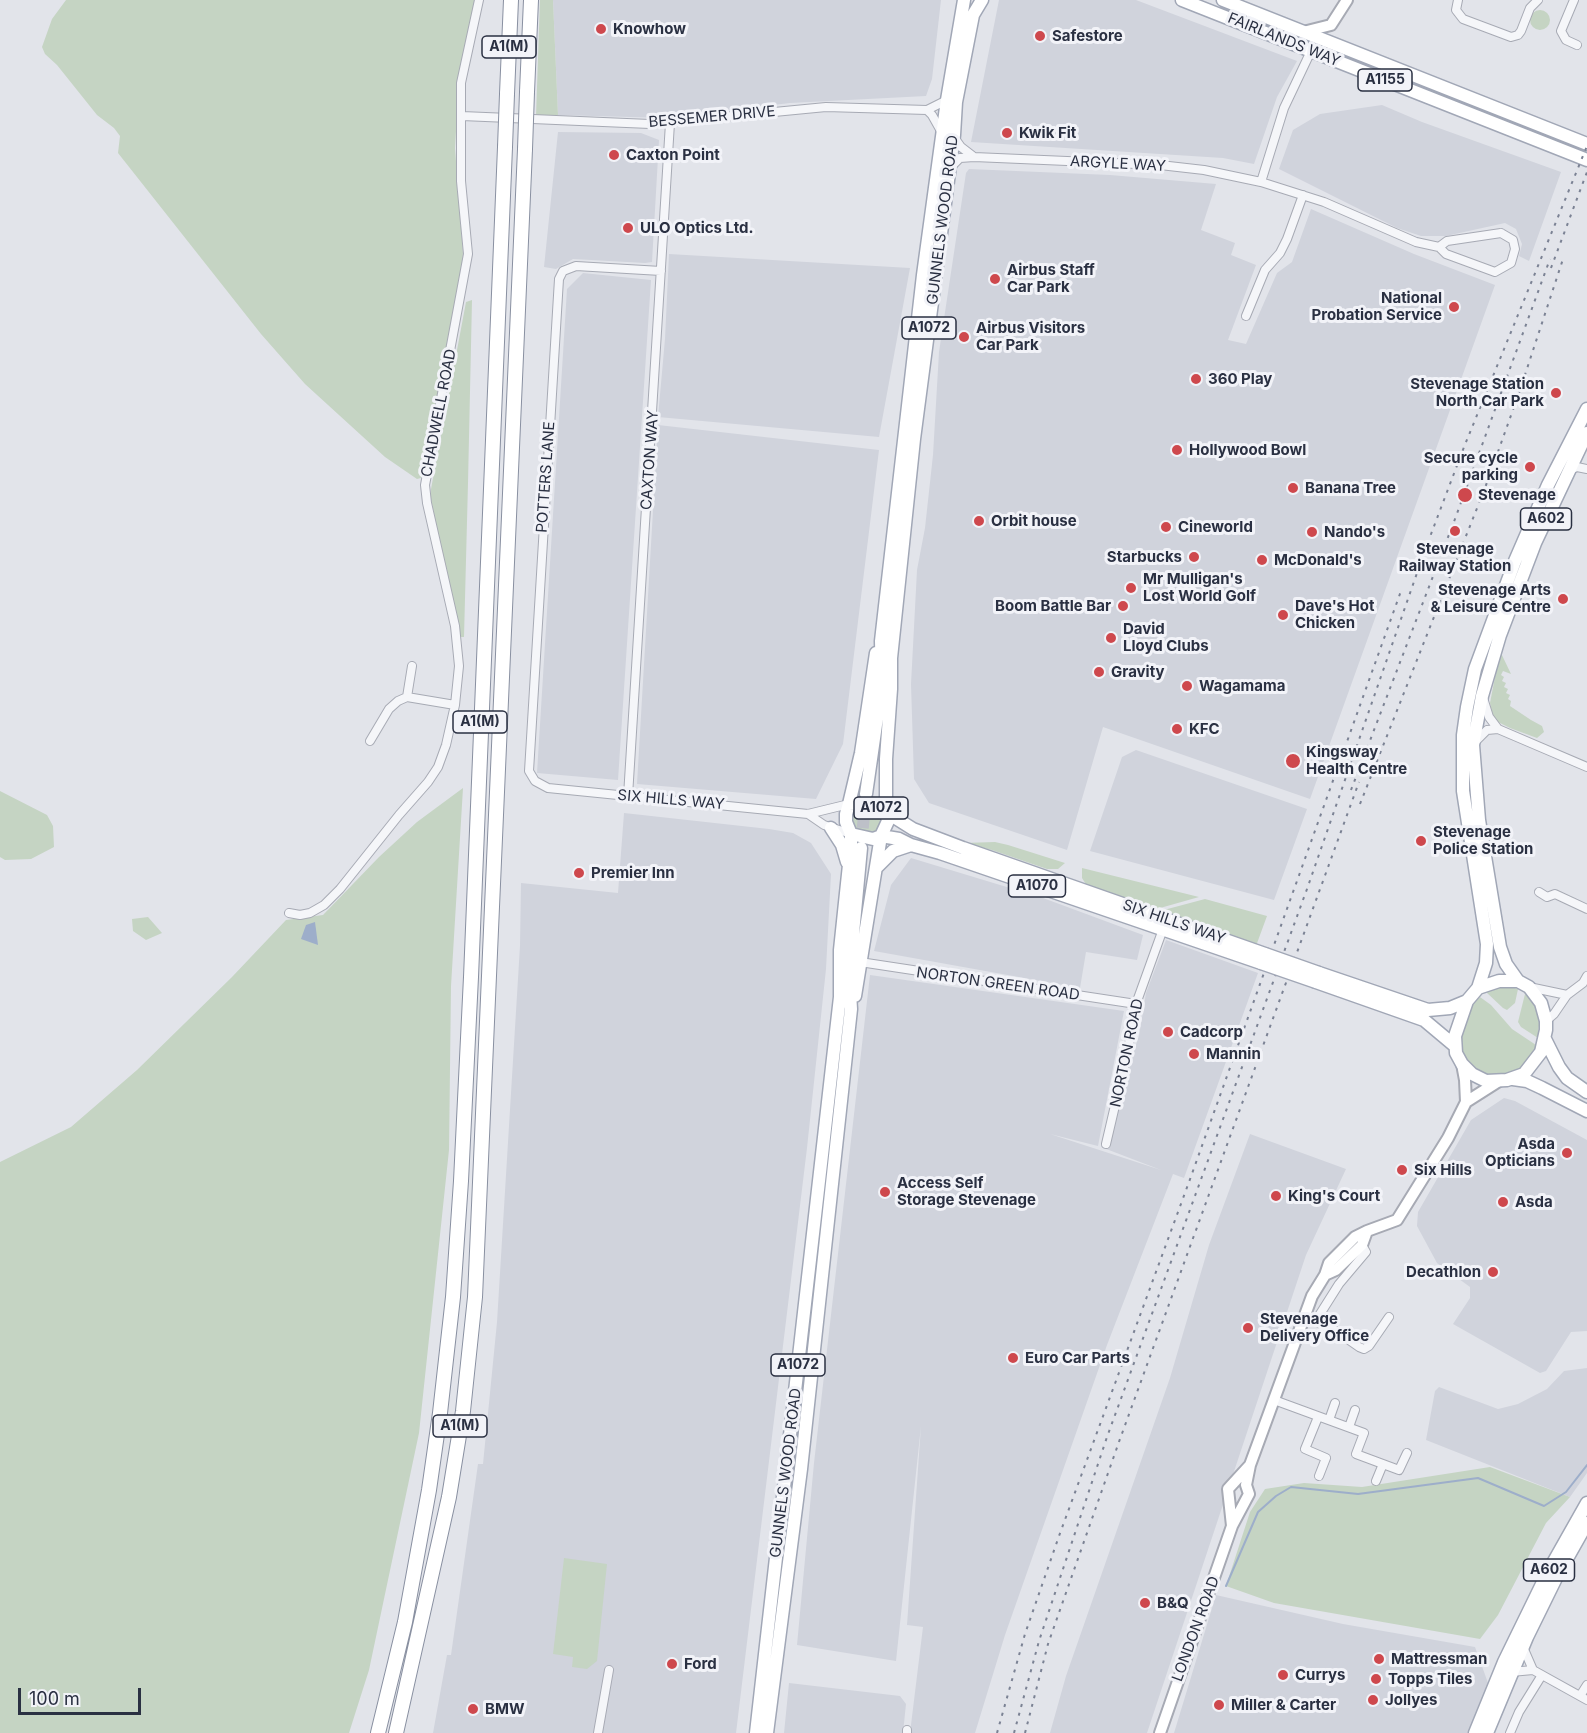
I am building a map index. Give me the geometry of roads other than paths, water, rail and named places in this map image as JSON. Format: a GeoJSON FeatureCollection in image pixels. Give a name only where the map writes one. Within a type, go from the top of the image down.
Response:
{"type":"FeatureCollection","features":[{"type":"Feature","properties":{"kind":"highway","name":"A1(M)"},"geometry":{"type":"LineString","coordinates":[[378,1733],[405,1623],[429,1490],[453,1297],[471,977],[511,0]]}},
{"type":"Feature","properties":{"kind":"highway","name":"A1(M)"},"geometry":{"type":"LineString","coordinates":[[397,1731],[449,1497],[463,1411],[475,1297],[490,992],[531,0]]}},
{"type":"Feature","properties":{"kind":"highway","name":"A1(M)"},"geometry":{"type":"LineString","coordinates":[[372,1733],[386,1699]]}},
{"type":"Feature","properties":{"kind":"main road","name":"GUNNELS WOOD ROAD"},"geometry":{"type":"LineString","coordinates":[[766,1733],[801,1469],[850,1009],[881,836],[888,821],[886,759],[891,658],[914,439],[949,170],[946,100],[964,0]]}},
{"type":"Feature","properties":{"kind":"main road","name":"GUNNELS WOOD ROAD"},"geometry":{"type":"LineString","coordinates":[[866,794],[882,683],[881,641],[923,275],[948,134],[973,15],[981,0]]}},
{"type":"Feature","properties":{"kind":"main road","name":"FAIRLANDS WAY"},"geometry":{"type":"LineString","coordinates":[[1182,0],[1587,160]]}},
{"type":"Feature","properties":{"kind":"main road","name":"FAIRLANDS WAY"},"geometry":{"type":"LineString","coordinates":[[1222,0],[1587,144]]}},
{"type":"Feature","properties":{"kind":"main road"},"geometry":{"type":"LineString","coordinates":[[1303,32],[1331,25],[1347,0]]}},
{"type":"Feature","properties":{"kind":"main road"},"geometry":{"type":"LineString","coordinates":[[1331,25],[1339,46]]}},
{"type":"Feature","properties":{"kind":"main road","name":"A602"},"geometry":{"type":"LineString","coordinates":[[1455,1046],[1458,1022],[1467,1001],[1478,988],[1486,963],[1487,944],[1463,791],[1463,735],[1475,669],[1523,542],[1557,466],[1587,409]]}},
{"type":"Feature","properties":{"kind":"main road","name":"A602"},"geometry":{"type":"LineString","coordinates":[[1505,1080],[1524,1074],[1531,1067],[1541,1052],[1545,1039],[1546,1021],[1541,1003],[1506,964],[1500,947],[1474,785],[1473,745],[1482,696],[1500,635],[1535,543],[1587,433]]}},
{"type":"Feature","properties":{"kind":"main road","name":"GUNNELS WOOD ROAD"},"geometry":{"type":"LineString","coordinates":[[756,1733],[840,998],[840,950],[851,846],[851,834],[846,822],[861,753],[876,654],[881,641]]}},
{"type":"Feature","properties":{"kind":"main road","name":"GUNNELS WOOD ROAD"},"geometry":{"type":"LineString","coordinates":[[882,683],[891,658]]}},
{"type":"Feature","properties":{"kind":"main road","name":"A1072"},"geometry":{"type":"LineString","coordinates":[[849,804],[869,803],[886,812]]}},
{"type":"Feature","properties":{"kind":"main road","name":"SIX HILLS WAY"},"geometry":{"type":"LineString","coordinates":[[886,812],[914,829],[963,848],[1318,977],[1428,1010],[1450,1008],[1467,1001]]}},
{"type":"Feature","properties":{"kind":"main road"},"geometry":{"type":"LineString","coordinates":[[831,828],[842,845],[848,863]]}},
{"type":"Feature","properties":{"kind":"main road","name":"A1072"},"geometry":{"type":"LineString","coordinates":[[851,834],[873,839],[881,836]]}},
{"type":"Feature","properties":{"kind":"main road","name":"SIX HILLS WAY"},"geometry":{"type":"LineString","coordinates":[[881,836],[899,839],[1162,929],[1263,958]]}},
{"type":"Feature","properties":{"kind":"main road"},"geometry":{"type":"LineString","coordinates":[[876,868],[893,851],[911,845]]}},
{"type":"Feature","properties":{"kind":"main road","name":"GUNNELS WOOD ROAD"},"geometry":{"type":"LineString","coordinates":[[850,1009],[849,976],[861,849]]}},
{"type":"Feature","properties":{"kind":"main road","name":"GUNNELS WOOD ROAD"},"geometry":{"type":"LineString","coordinates":[[840,998],[849,976]]}},
{"type":"Feature","properties":{"kind":"main road","name":"SIX HILLS WAY"},"geometry":{"type":"LineString","coordinates":[[1318,977],[1424,1020],[1455,1046]]}},
{"type":"Feature","properties":{"kind":"main road"},"geometry":{"type":"LineString","coordinates":[[1478,988],[1491,982],[1524,984]]}},
{"type":"Feature","properties":{"kind":"main road","name":"A602"},"geometry":{"type":"LineString","coordinates":[[1545,1039],[1567,1078],[1587,1092]]}},
{"type":"Feature","properties":{"kind":"main road"},"geometry":{"type":"LineString","coordinates":[[1455,1046],[1462,1064],[1466,1102],[1505,1080]]}},
{"type":"Feature","properties":{"kind":"main road"},"geometry":{"type":"LineString","coordinates":[[1462,1064],[1472,1074],[1486,1081],[1505,1080],[1534,1084],[1587,1111]]}},
{"type":"Feature","properties":{"kind":"main road","name":"LONDON ROAD"},"geometry":{"type":"LineString","coordinates":[[1232,1526],[1228,1489],[1240,1484],[1250,1465],[1303,1319],[1329,1263],[1355,1238],[1397,1220],[1448,1138],[1466,1102]]}},
{"type":"Feature","properties":{"kind":"main road","name":"LONDON ROAD"},"geometry":{"type":"LineString","coordinates":[[1325,1275],[1336,1270],[1362,1245],[1367,1231]]}},
{"type":"Feature","properties":{"kind":"main road","name":"LONDON ROAD"},"geometry":{"type":"LineString","coordinates":[[1160,1733],[1232,1526],[1249,1494],[1240,1484]]}},
{"type":"Feature","properties":{"kind":"main road"},"geometry":{"type":"LineString","coordinates":[[1229,1500],[1243,1504]]}},
{"type":"Feature","properties":{"kind":"main road","name":"A602"},"geometry":{"type":"LineString","coordinates":[[1475,1733],[1504,1662],[1548,1572],[1587,1503]]}},
{"type":"Feature","properties":{"kind":"main road","name":"A602"},"geometry":{"type":"LineString","coordinates":[[1487,1733],[1523,1646],[1556,1578],[1587,1523]]}},
{"type":"Feature","properties":{"kind":"street","name":"CHADWELL ROAD"},"geometry":{"type":"LineString","coordinates":[[289,914],[310,913],[324,905],[429,782],[438,767],[446,745],[455,705],[459,666],[455,626],[425,494],[468,254],[461,182],[461,83],[479,0]]}},
{"type":"Feature","properties":{"kind":"street"},"geometry":{"type":"LineString","coordinates":[[1458,0],[1456,10],[1463,19],[1512,37],[1520,34],[1530,8],[1538,0]]}},
{"type":"Feature","properties":{"kind":"street"},"geometry":{"type":"LineString","coordinates":[[1572,1],[1561,31],[1566,40],[1577,45]]}},
{"type":"Feature","properties":{"kind":"street"},"geometry":{"type":"LineString","coordinates":[[1261,182],[1284,108],[1311,51]]}},
{"type":"Feature","properties":{"kind":"street","name":"BESSEMER DRIVE"},"geometry":{"type":"LineString","coordinates":[[462,116],[650,124],[826,107],[927,110],[946,100]]}},
{"type":"Feature","properties":{"kind":"street"},"geometry":{"type":"LineString","coordinates":[[927,110],[948,134],[974,157]]}},
{"type":"Feature","properties":{"kind":"street","name":"CAXTON WAY"},"geometry":{"type":"LineString","coordinates":[[628,796],[670,123]]}},
{"type":"Feature","properties":{"kind":"street","name":"ARGYLE WAY"},"geometry":{"type":"LineString","coordinates":[[949,170],[960,158],[974,157],[1160,165],[1204,170],[1261,182],[1324,202],[1416,242],[1439,247],[1446,254],[1495,272],[1510,263],[1515,249],[1513,240],[1501,233],[1447,241],[1439,247]]}},
{"type":"Feature","properties":{"kind":"street"},"geometry":{"type":"LineString","coordinates":[[1246,316],[1262,274],[1280,253],[1287,239],[1303,195]]}},
{"type":"Feature","properties":{"kind":"street","name":"POTTERS LANE"},"geometry":{"type":"LineString","coordinates":[[535,781],[528,764],[559,279],[563,271],[576,266],[661,271]]}},
{"type":"Feature","properties":{"kind":"street"},"geometry":{"type":"LineString","coordinates":[[1569,470],[1577,467],[1587,469]]}},
{"type":"Feature","properties":{"kind":"street"},"geometry":{"type":"LineString","coordinates":[[407,697],[412,666]]}},
{"type":"Feature","properties":{"kind":"street"},"geometry":{"type":"LineString","coordinates":[[1482,696],[1490,717],[1498,729]]}},
{"type":"Feature","properties":{"kind":"street"},"geometry":{"type":"LineString","coordinates":[[370,741],[389,709],[407,697],[455,705]]}},
{"type":"Feature","properties":{"kind":"street"},"geometry":{"type":"LineString","coordinates":[[1473,745],[1487,730],[1498,729],[1587,767]]}},
{"type":"Feature","properties":{"kind":"street","name":"SIX HILLS WAY"},"geometry":{"type":"LineString","coordinates":[[535,781],[549,788],[808,814],[849,804]]}},
{"type":"Feature","properties":{"kind":"street","name":"SIX HILLS WAY"},"geometry":{"type":"LineString","coordinates":[[808,814],[831,828],[851,834]]}},
{"type":"Feature","properties":{"kind":"street"},"geometry":{"type":"LineString","coordinates":[[1539,892],[1547,897],[1555,894],[1587,909]]}},
{"type":"Feature","properties":{"kind":"street","name":"NORTON ROAD"},"geometry":{"type":"LineString","coordinates":[[1106,1143],[1128,1050],[1136,1004],[1162,929]]}},
{"type":"Feature","properties":{"kind":"street","name":"NORTON GREEN ROAD"},"geometry":{"type":"LineString","coordinates":[[860,962],[1136,1004]]}},
{"type":"Feature","properties":{"kind":"street"},"geometry":{"type":"LineString","coordinates":[[1546,1021],[1554,1014],[1567,995],[1583,983],[1587,976]]}},
{"type":"Feature","properties":{"kind":"street"},"geometry":{"type":"LineString","coordinates":[[1524,984],[1567,995]]}},
{"type":"Feature","properties":{"kind":"street","name":"LONDON ROAD"},"geometry":{"type":"LineString","coordinates":[[1314,1322],[1339,1284],[1366,1252],[1362,1245]]}},
{"type":"Feature","properties":{"kind":"street"},"geometry":{"type":"LineString","coordinates":[[1303,1319],[1326,1324],[1364,1349],[1369,1346],[1389,1317]]}},
{"type":"Feature","properties":{"kind":"street"},"geometry":{"type":"LineString","coordinates":[[1274,1400],[1364,1433],[1356,1454],[1399,1470],[1407,1453]]}},
{"type":"Feature","properties":{"kind":"street"},"geometry":{"type":"LineString","coordinates":[[1329,1420],[1335,1403]]}},
{"type":"Feature","properties":{"kind":"street"},"geometry":{"type":"LineString","coordinates":[[1349,1427],[1355,1410]]}},
{"type":"Feature","properties":{"kind":"street"},"geometry":{"type":"LineString","coordinates":[[1318,1417],[1305,1449],[1326,1458],[1319,1476]]}},
{"type":"Feature","properties":{"kind":"street"},"geometry":{"type":"LineString","coordinates":[[1376,1481],[1383,1464]]}},
{"type":"Feature","properties":{"kind":"street"},"geometry":{"type":"LineString","coordinates":[[1523,1646],[1533,1670]]}},
{"type":"Feature","properties":{"kind":"street"},"geometry":{"type":"LineString","coordinates":[[598,1733],[609,1670]]}},
{"type":"Feature","properties":{"kind":"street"},"geometry":{"type":"LineString","coordinates":[[1511,1672],[1533,1670],[1584,1698],[1587,1685]]}},
{"type":"Feature","properties":{"kind":"street"},"geometry":{"type":"LineString","coordinates":[[1510,1733],[1519,1712],[1542,1675]]}},
{"type":"Feature","properties":{"kind":"water"},"geometry":{"type":"Polygon","coordinates":[[[315,922],[318,945],[301,939],[306,925],[315,922]]]}},
{"type":"Feature","properties":{"kind":"waterway"},"geometry":{"type":"LineString","coordinates":[[1226,1586],[1258,1512],[1276,1496],[1291,1487],[1358,1494],[1478,1478],[1544,1506],[1566,1492],[1587,1465]]}},
{"type":"Feature","properties":{"kind":"tunnel"},"geometry":{"type":"LineString","coordinates":[[861,846],[866,795]]}},
{"type":"Feature","properties":{"kind":"railway"},"geometry":{"type":"LineString","coordinates":[[1014,1733],[1039,1641],[1107,1437],[1307,889],[1425,550],[1464,447],[1587,146]]}},
{"type":"Feature","properties":{"kind":"railway"},"geometry":{"type":"LineString","coordinates":[[1551,268],[1587,172]]}},
{"type":"Feature","properties":{"kind":"railway"},"geometry":{"type":"LineString","coordinates":[[1351,790],[1455,519],[1550,259]]}},
{"type":"Feature","properties":{"kind":"railway"},"geometry":{"type":"LineString","coordinates":[[1360,804],[1485,488],[1563,259]]}},
{"type":"Feature","properties":{"kind":"railway"},"geometry":{"type":"LineString","coordinates":[[997,1733],[1025,1634],[1059,1536],[1401,591]]}},
{"type":"Feature","properties":{"kind":"railway"},"geometry":{"type":"LineString","coordinates":[[1025,1733],[1048,1644],[1120,1439],[1359,782]]}},
{"type":"Feature","properties":{"kind":"place","name":"Knowhow"},"geometry":{"type":"Point","coordinates":[601,29]}},
{"type":"Feature","properties":{"kind":"place","name":"Safestore"},"geometry":{"type":"Point","coordinates":[1040,36]}},
{"type":"Feature","properties":{"kind":"place","name":"Kwik Fit"},"geometry":{"type":"Point","coordinates":[1007,133]}},
{"type":"Feature","properties":{"kind":"place","name":"Caxton Point"},"geometry":{"type":"Point","coordinates":[614,155]}},
{"type":"Feature","properties":{"kind":"place","name":"ULO Optics Ltd."},"geometry":{"type":"Point","coordinates":[628,228]}},
{"type":"Feature","properties":{"kind":"place","name":"Airbus Staff Car Park"},"geometry":{"type":"Point","coordinates":[995,279]}},
{"type":"Feature","properties":{"kind":"place","name":"National Probation Service"},"geometry":{"type":"Point","coordinates":[1454,307]}},
{"type":"Feature","properties":{"kind":"place","name":"Airbus Visitors Car Park"},"geometry":{"type":"Point","coordinates":[964,337]}},
{"type":"Feature","properties":{"kind":"place","name":"360 Play"},"geometry":{"type":"Point","coordinates":[1196,379]}},
{"type":"Feature","properties":{"kind":"place","name":"Stevenage Station North Car Park"},"geometry":{"type":"Point","coordinates":[1556,393]}},
{"type":"Feature","properties":{"kind":"place","name":"Hollywood Bowl"},"geometry":{"type":"Point","coordinates":[1177,450]}},
{"type":"Feature","properties":{"kind":"place","name":"Secure cycle parking"},"geometry":{"type":"Point","coordinates":[1530,467]}},
{"type":"Feature","properties":{"kind":"place","name":"Banana Tree"},"geometry":{"type":"Point","coordinates":[1293,488]}},
{"type":"Feature","properties":{"kind":"place","name":"Stevenage"},"geometry":{"type":"Point","coordinates":[1465,495]}},
{"type":"Feature","properties":{"kind":"place","name":"Orbit house"},"geometry":{"type":"Point","coordinates":[979,521]}},
{"type":"Feature","properties":{"kind":"place","name":"Cineworld"},"geometry":{"type":"Point","coordinates":[1166,527]}},
{"type":"Feature","properties":{"kind":"place","name":"Stevenage Railway Station"},"geometry":{"type":"Point","coordinates":[1455,531]}},
{"type":"Feature","properties":{"kind":"place","name":"Nando's"},"geometry":{"type":"Point","coordinates":[1312,532]}},
{"type":"Feature","properties":{"kind":"place","name":"Starbucks"},"geometry":{"type":"Point","coordinates":[1194,557]}},
{"type":"Feature","properties":{"kind":"place","name":"McDonald's"},"geometry":{"type":"Point","coordinates":[1262,560]}},
{"type":"Feature","properties":{"kind":"place","name":"Mr Mulligan's Lost World Golf"},"geometry":{"type":"Point","coordinates":[1131,588]}},
{"type":"Feature","properties":{"kind":"place","name":"Stevenage Arts & Leisure Centre"},"geometry":{"type":"Point","coordinates":[1563,599]}},
{"type":"Feature","properties":{"kind":"place","name":"Boom Battle Bar"},"geometry":{"type":"Point","coordinates":[1123,606]}},
{"type":"Feature","properties":{"kind":"place","name":"Dave's Hot Chicken"},"geometry":{"type":"Point","coordinates":[1283,615]}},
{"type":"Feature","properties":{"kind":"place","name":"David Lloyd Clubs"},"geometry":{"type":"Point","coordinates":[1111,638]}},
{"type":"Feature","properties":{"kind":"place","name":"Gravity"},"geometry":{"type":"Point","coordinates":[1099,672]}},
{"type":"Feature","properties":{"kind":"place","name":"Wagamama"},"geometry":{"type":"Point","coordinates":[1187,686]}},
{"type":"Feature","properties":{"kind":"place","name":"KFC"},"geometry":{"type":"Point","coordinates":[1177,729]}},
{"type":"Feature","properties":{"kind":"place","name":"Kingsway Health Centre"},"geometry":{"type":"Point","coordinates":[1293,761]}},
{"type":"Feature","properties":{"kind":"place","name":"Stevenage Police Station"},"geometry":{"type":"Point","coordinates":[1421,841]}},
{"type":"Feature","properties":{"kind":"place","name":"Premier Inn"},"geometry":{"type":"Point","coordinates":[579,873]}},
{"type":"Feature","properties":{"kind":"place","name":"Cadcorp"},"geometry":{"type":"Point","coordinates":[1168,1032]}},
{"type":"Feature","properties":{"kind":"place","name":"Mannin"},"geometry":{"type":"Point","coordinates":[1194,1054]}},
{"type":"Feature","properties":{"kind":"place","name":"Asda Opticians"},"geometry":{"type":"Point","coordinates":[1567,1153]}},
{"type":"Feature","properties":{"kind":"place","name":"Six Hills"},"geometry":{"type":"Point","coordinates":[1402,1170]}},
{"type":"Feature","properties":{"kind":"place","name":"Access Self Storage Stevenage"},"geometry":{"type":"Point","coordinates":[885,1192]}},
{"type":"Feature","properties":{"kind":"place","name":"King's Court"},"geometry":{"type":"Point","coordinates":[1276,1196]}},
{"type":"Feature","properties":{"kind":"place","name":"Asda"},"geometry":{"type":"Point","coordinates":[1503,1202]}},
{"type":"Feature","properties":{"kind":"place","name":"Decathlon"},"geometry":{"type":"Point","coordinates":[1493,1272]}},
{"type":"Feature","properties":{"kind":"place","name":"Stevenage Delivery Office"},"geometry":{"type":"Point","coordinates":[1248,1328]}},
{"type":"Feature","properties":{"kind":"place","name":"Euro Car Parts"},"geometry":{"type":"Point","coordinates":[1013,1358]}},
{"type":"Feature","properties":{"kind":"place","name":"B&Q"},"geometry":{"type":"Point","coordinates":[1145,1603]}},
{"type":"Feature","properties":{"kind":"place","name":"Mattressman"},"geometry":{"type":"Point","coordinates":[1379,1659]}},
{"type":"Feature","properties":{"kind":"place","name":"Ford"},"geometry":{"type":"Point","coordinates":[672,1664]}},
{"type":"Feature","properties":{"kind":"place","name":"Currys"},"geometry":{"type":"Point","coordinates":[1283,1675]}},
{"type":"Feature","properties":{"kind":"place","name":"Topps Tiles"},"geometry":{"type":"Point","coordinates":[1376,1679]}},
{"type":"Feature","properties":{"kind":"place","name":"Jollyes"},"geometry":{"type":"Point","coordinates":[1373,1700]}},
{"type":"Feature","properties":{"kind":"place","name":"Miller & Carter"},"geometry":{"type":"Point","coordinates":[1219,1705]}},
{"type":"Feature","properties":{"kind":"place","name":"BMW"},"geometry":{"type":"Point","coordinates":[473,1709]}}]}
